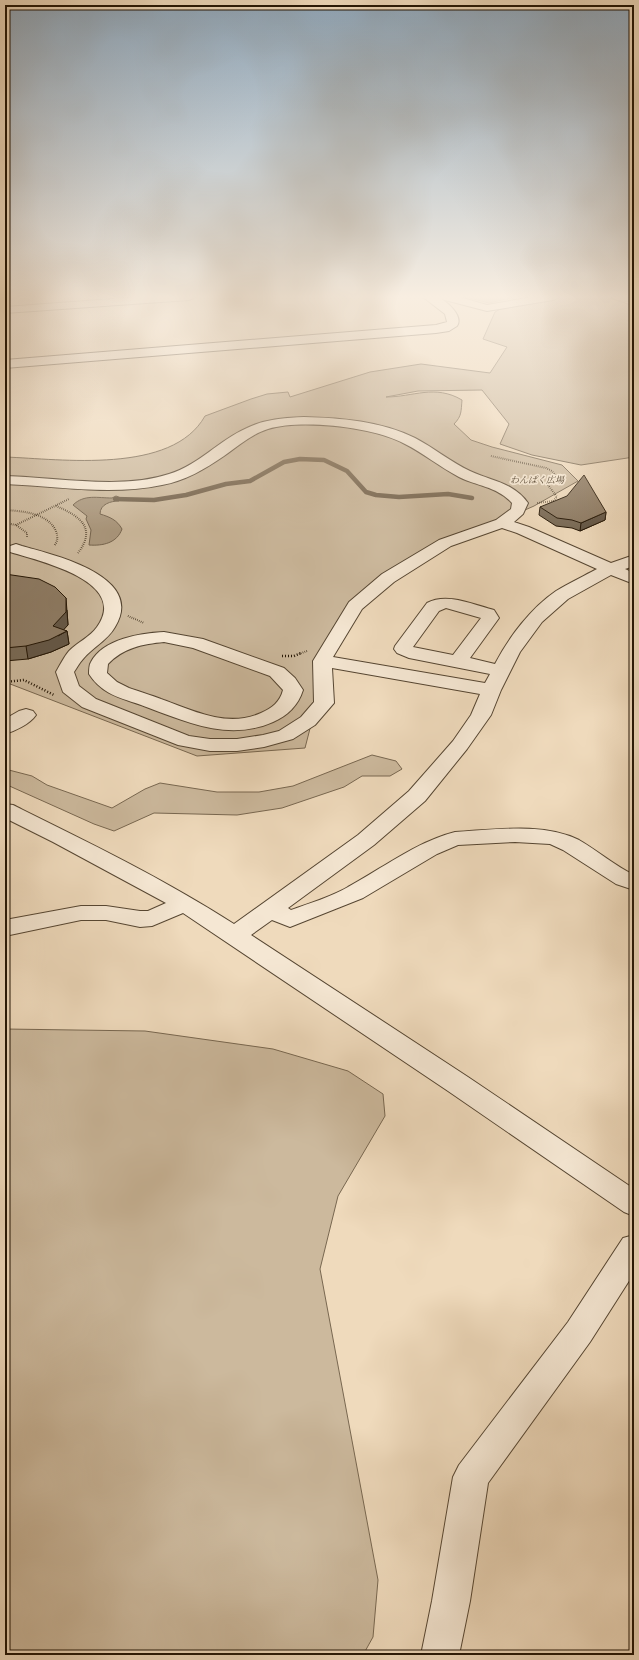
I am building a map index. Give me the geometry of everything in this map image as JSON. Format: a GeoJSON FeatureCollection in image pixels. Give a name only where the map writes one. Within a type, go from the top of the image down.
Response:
{"type":"FeatureCollection","features":[{"type":"Feature","properties":{"kind":"street"},"geometry":{"type":"LineString","coordinates":[[5,480],[26,480],[98,486],[132,486],[183,475],[200,466],[252,430],[280,424],[311,421],[363,426],[401,437],[417,444],[459,471],[505,489],[515,496],[520,503],[518,510],[502,523],[445,543],[388,578],[355,606],[317,655],[324,703],[308,721],[286,735],[237,745],[210,745],[185,741],[89,704],[70,688],[64,672],[76,656],[105,629],[112,615],[113,604],[111,596],[92,577],[64,564],[16,549]]}},
{"type":"Feature","properties":{"kind":"street"},"geometry":{"type":"LineString","coordinates":[[502,523],[523,530],[634,579]]}},
{"type":"Feature","properties":{"kind":"street"},"geometry":{"type":"LineString","coordinates":[[234,936],[272,910],[366,840],[417,796],[460,745],[481,715],[491,690],[511,651],[536,618],[562,595],[610,569],[634,560]]}},
{"type":"Feature","properties":{"kind":"street"},"geometry":{"type":"LineString","coordinates":[[174,638],[197,643],[270,669],[283,676],[293,690],[288,703],[280,710],[260,721],[231,726],[212,724],[194,719],[111,687],[98,674],[99,663],[108,653],[128,643],[146,639],[174,638]]}},
{"type":"Feature","properties":{"kind":"street"},"geometry":{"type":"LineString","coordinates":[[317,655],[491,690]]}},
{"type":"Feature","properties":{"kind":"street"},"geometry":{"type":"LineString","coordinates":[[458,661],[501,671]]}},
{"type":"Feature","properties":{"kind":"street"},"geometry":{"type":"LineString","coordinates":[[5,728],[26,715]]}},
{"type":"Feature","properties":{"kind":"street"},"geometry":{"type":"LineString","coordinates":[[5,810],[61,836],[185,903],[458,1084],[634,1204]]}},
{"type":"Feature","properties":{"kind":"street"},"geometry":{"type":"LineString","coordinates":[[272,910],[290,919],[356,893],[429,849],[455,839],[515,835],[554,838],[571,845],[624,879],[634,883]]}},
{"type":"Feature","properties":{"kind":"street"},"geometry":{"type":"LineString","coordinates":[[5,928],[81,913],[106,913],[140,919],[152,918],[185,903]]}},
{"type":"Feature","properties":{"kind":"street"},"geometry":{"type":"LineString","coordinates":[[440,1655],[451,1601],[472,1477],[579,1332],[634,1246]]}},
{"type":"Feature","properties":{"kind":"path"},"geometry":{"type":"LineString","coordinates":[[491,456],[546,468],[552,471],[555,475],[548,485],[557,497],[553,501],[544,503],[520,503]]}},
{"type":"Feature","properties":{"kind":"path"},"geometry":{"type":"LineString","coordinates":[[5,523],[16,525],[98,486]]}},
{"type":"Feature","properties":{"kind":"path"},"geometry":{"type":"LineString","coordinates":[[55,506],[75,514],[87,529],[88,537],[86,544],[74,557],[64,564]]}},
{"type":"Feature","properties":{"kind":"path"},"geometry":{"type":"LineString","coordinates":[[5,510],[35,516],[55,527],[58,537],[57,543],[40,557]]}},
{"type":"Feature","properties":{"kind":"path"},"geometry":{"type":"LineString","coordinates":[[276,656],[317,655]]}},
{"type":"Feature","properties":{"kind":"path"},"geometry":{"type":"LineString","coordinates":[[5,682],[24,680],[57,696],[80,696]]}},
{"type":"Feature","properties":{"kind":"green space","name":"わんぱく広場"},"geometry":{"type":"Polygon","coordinates":[[[362,374],[634,374],[634,457],[581,465],[532,455],[500,444],[509,424],[482,390],[418,391],[386,397],[424,392],[452,395],[462,400],[460,416],[454,424],[471,440],[562,465],[578,481],[534,506],[385,572],[332,643],[305,748],[197,756],[5,682],[5,457],[84,460],[114,459],[142,455],[168,448],[189,435],[205,416],[267,394],[288,392],[290,397],[362,374]]]}},
{"type":"Feature","properties":{"kind":"green space"},"geometry":{"type":"Polygon","coordinates":[[[372,755],[396,761],[402,769],[390,776],[362,776],[344,787],[282,808],[237,815],[154,813],[114,831],[94,824],[5,784],[5,769],[32,776],[47,785],[112,808],[145,789],[160,783],[217,792],[259,792],[293,786],[372,755]]]}},
{"type":"Feature","properties":{"kind":"green space"},"geometry":{"type":"Polygon","coordinates":[[[5,1029],[145,1031],[273,1049],[348,1071],[383,1094],[385,1116],[338,1196],[320,1269],[378,1580],[373,1637],[363,1655],[5,1655],[5,1029]]]}},
{"type":"Feature","properties":{"kind":"shaded area"},"geometry":{"type":"Polygon","coordinates":[[[116,496],[121,498],[119,501],[109,502],[104,505],[100,511],[100,514],[118,523],[122,529],[120,534],[109,543],[89,545],[91,530],[86,519],[87,516],[73,505],[86,498],[112,498],[116,496]]]}},
{"type":"Feature","properties":{"kind":"building"},"geometry":{"type":"Polygon","coordinates":[[[584,475],[606,512],[581,523],[557,518],[540,507],[567,496],[584,475]]]}},
{"type":"Feature","properties":{"kind":"building"},"geometry":{"type":"Polygon","coordinates":[[[5,574],[39,579],[55,587],[66,598],[66,612],[53,626],[67,631],[49,640],[26,646],[5,648],[5,574]]]}},
{"type":"Feature","properties":{"kind":"waterway"},"geometry":{"type":"LineString","coordinates":[[115,499],[154,500],[186,495],[226,484],[250,481],[284,462],[300,459],[324,460],[347,471],[366,492],[376,495],[399,497],[448,494],[472,498]]}}]}
